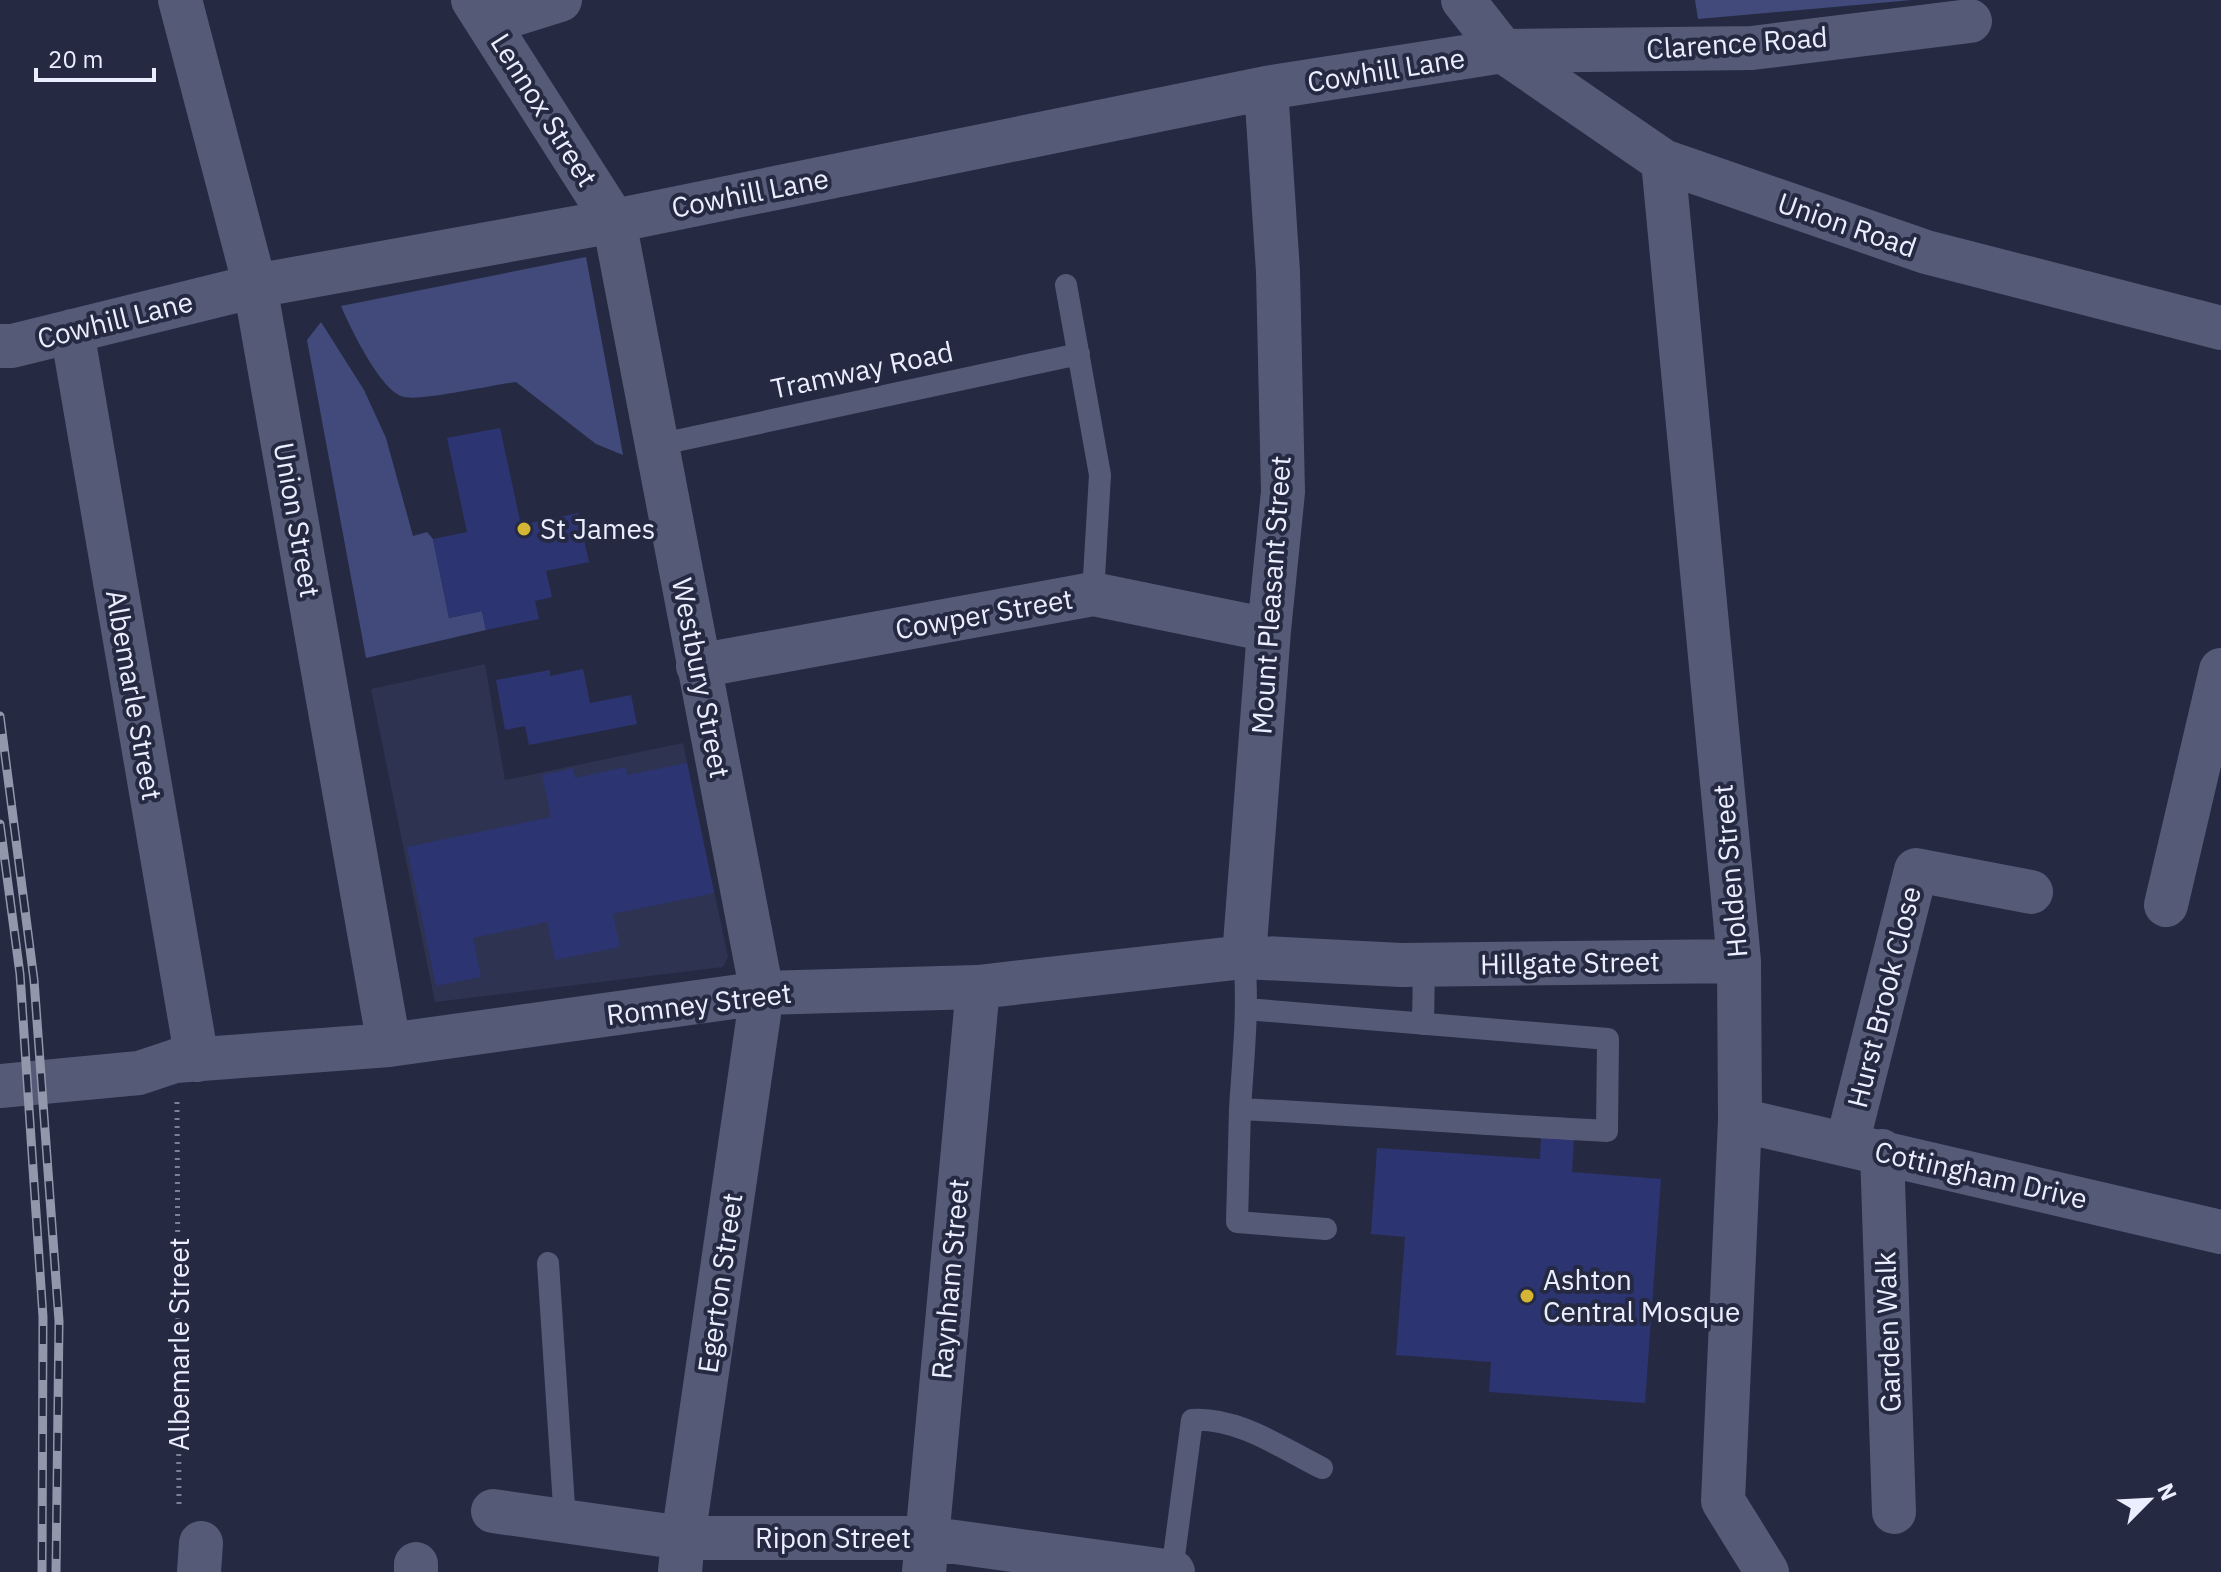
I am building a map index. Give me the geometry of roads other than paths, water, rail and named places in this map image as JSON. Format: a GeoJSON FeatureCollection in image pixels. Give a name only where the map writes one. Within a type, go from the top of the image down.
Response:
{"type":"FeatureCollection","features":[{"type":"Feature","properties":{"kind":"street","name":"Union Street"},"geometry":{"type":"LineString","coordinates":[[180,0],[255,286],[389,1045]]}},
{"type":"Feature","properties":{"kind":"street"},"geometry":{"type":"LineString","coordinates":[[481,11],[560,0]]}},
{"type":"Feature","properties":{"kind":"street","name":"Union Road"},"geometry":{"type":"LineString","coordinates":[[1463,0],[1503,51],[1663,161],[1926,252],[2221,328]]}},
{"type":"Feature","properties":{"kind":"street","name":"Lennox Street"},"geometry":{"type":"LineString","coordinates":[[481,11],[614,221]]}},
{"type":"Feature","properties":{"kind":"street","name":"Clarence Road"},"geometry":{"type":"LineString","coordinates":[[1503,51],[1752,48],[1970,21]]}},
{"type":"Feature","properties":{"kind":"street","name":"Cowhill Lane"},"geometry":{"type":"LineString","coordinates":[[6,346],[255,286],[614,221],[1266,88],[1503,51]]}},
{"type":"Feature","properties":{"kind":"street","name":"Mount Pleasant Street"},"geometry":{"type":"LineString","coordinates":[[1244,957],[1269,630],[1283,492],[1278,272],[1266,88]]}},
{"type":"Feature","properties":{"kind":"street","name":"Holden Street"},"geometry":{"type":"LineString","coordinates":[[1663,161],[1739,961],[1740,1120],[1723,1501],[1767,1572]]}},
{"type":"Feature","properties":{"kind":"street","name":"Westbury Street"},"geometry":{"type":"LineString","coordinates":[[614,221],[762,993]]}},
{"type":"Feature","properties":{"kind":"street","name":"Albemarle Street"},"geometry":{"type":"LineString","coordinates":[[72,331],[170,1065]]}},
{"type":"Feature","properties":{"kind":"street","name":"Cowper Street"},"geometry":{"type":"LineString","coordinates":[[698,666],[1093,594],[1269,630]]}},
{"type":"Feature","properties":{"kind":"street"},"geometry":{"type":"LineString","coordinates":[[2166,905],[2221,670]]}},
{"type":"Feature","properties":{"kind":"street","name":"Hurst Brook Close"},"geometry":{"type":"LineString","coordinates":[[1864,1148],[1916,870],[2031,892]]}},
{"type":"Feature","properties":{"kind":"street","name":"Romney Street"},"geometry":{"type":"LineString","coordinates":[[0,1086],[170,1065],[389,1045],[762,993],[978,987],[1244,957],[1412,964]]}},
{"type":"Feature","properties":{"kind":"street","name":"Hillgate Street"},"geometry":{"type":"LineString","coordinates":[[1412,964],[1739,961]]}},
{"type":"Feature","properties":{"kind":"street","name":"Raynham Street"},"geometry":{"type":"LineString","coordinates":[[925,1555],[978,987]]}},
{"type":"Feature","properties":{"kind":"street","name":"Egerton Street"},"geometry":{"type":"LineString","coordinates":[[681,1555],[762,993]]}},
{"type":"Feature","properties":{"kind":"street","name":"Cottingham Drive"},"geometry":{"type":"LineString","coordinates":[[1740,1120],[2221,1232]]}},
{"type":"Feature","properties":{"kind":"street","name":"Garden Walk"},"geometry":{"type":"LineString","coordinates":[[1864,1148],[1894,1512]]}},
{"type":"Feature","properties":{"kind":"street","name":"Ripon Street"},"geometry":{"type":"LineString","coordinates":[[493,1511],[565,1521],[681,1555],[925,1555],[1172,1572]]}},
{"type":"Feature","properties":{"kind":"lane"},"geometry":{"type":"LineString","coordinates":[[1066,285],[1100,475],[1093,594]]}},
{"type":"Feature","properties":{"kind":"lane","name":"Tramway Road"},"geometry":{"type":"LineString","coordinates":[[657,445],[1079,354]]}},
{"type":"Feature","properties":{"kind":"lane"},"geometry":{"type":"LineString","coordinates":[[1244,957],[1247,989],[1237,1222],[1326,1229]]}},
{"type":"Feature","properties":{"kind":"lane"},"geometry":{"type":"LineString","coordinates":[[1412,964],[1423,1024]]}},
{"type":"Feature","properties":{"kind":"lane"},"geometry":{"type":"LineString","coordinates":[[1240,1109],[1367,1115],[1450,1124],[1607,1131],[1608,1039],[1246,1009]]}},
{"type":"Feature","properties":{"kind":"lane"},"geometry":{"type":"LineString","coordinates":[[548,1263],[565,1521]]}},
{"type":"Feature","properties":{"kind":"lane"},"geometry":{"type":"LineString","coordinates":[[1172,1572],[1192,1420],[1210,1419],[1248,1431],[1322,1468]]}},
{"type":"Feature","properties":{"kind":"railway"},"geometry":{"type":"LineString","coordinates":[[0,716],[34,980],[59,1321],[56,1572]]}},
{"type":"Feature","properties":{"kind":"railway"},"geometry":{"type":"LineString","coordinates":[[0,824],[20,974],[43,1317],[42,1572]]}},
{"type":"Feature","properties":{"kind":"place","name":"St James"},"geometry":{"type":"Point","coordinates":[524,529]}},
{"type":"Feature","properties":{"kind":"place","name":"Ashton Central Mosque"},"geometry":{"type":"Point","coordinates":[1527,1296]}}]}
